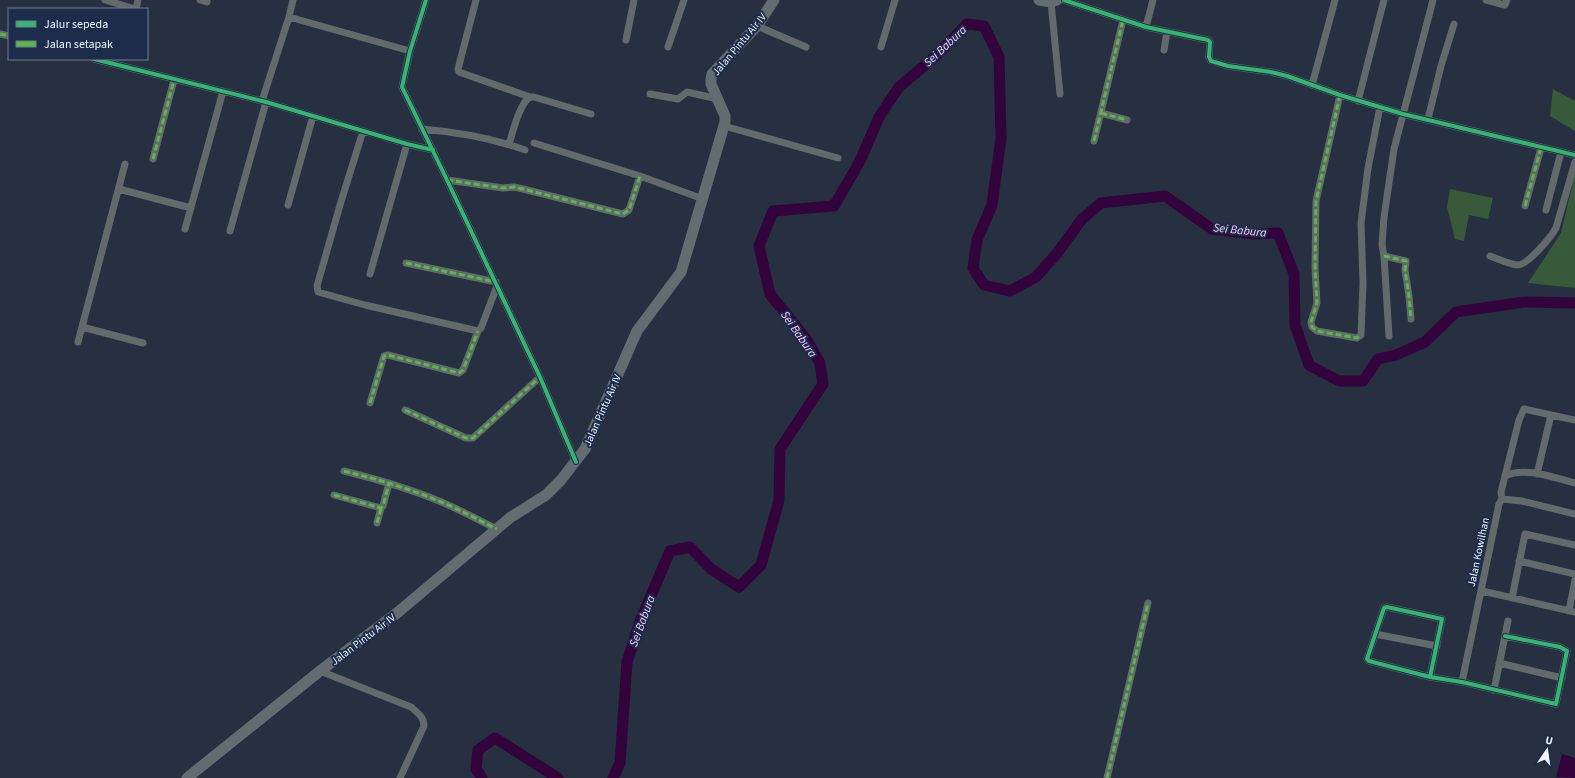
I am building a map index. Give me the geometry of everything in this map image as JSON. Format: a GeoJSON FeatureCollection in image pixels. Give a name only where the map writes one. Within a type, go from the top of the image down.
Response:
{"type":"FeatureCollection","features":[{"type":"Feature","properties":{"kind":"main road","name":"Jalan Pintu Air IV"},"geometry":{"type":"LineString","coordinates":[[187,778],[320,671],[397,613],[511,517],[546,495],[576,462],[585,449],[637,331],[680,275],[724,126],[725,116],[711,84],[712,74],[757,26],[774,0]]}},
{"type":"Feature","properties":{"kind":"main road"},"geometry":{"type":"LineString","coordinates":[[1040,0],[1054,1]]}},
{"type":"Feature","properties":{"kind":"street"},"geometry":{"type":"LineString","coordinates":[[105,0],[133,8]]}},
{"type":"Feature","properties":{"kind":"street"},"geometry":{"type":"LineString","coordinates":[[230,232],[264,102],[289,17],[292,0]]}},
{"type":"Feature","properties":{"kind":"street"},"geometry":{"type":"LineString","coordinates":[[426,0],[410,51],[402,87],[497,284],[540,377],[576,462]]}},
{"type":"Feature","properties":{"kind":"street"},"geometry":{"type":"LineString","coordinates":[[476,0],[458,69],[459,72],[530,97],[591,114]]}},
{"type":"Feature","properties":{"kind":"street"},"geometry":{"type":"LineString","coordinates":[[626,40],[634,0]]}},
{"type":"Feature","properties":{"kind":"street"},"geometry":{"type":"LineString","coordinates":[[668,47],[684,0]]}},
{"type":"Feature","properties":{"kind":"street"},"geometry":{"type":"LineString","coordinates":[[881,47],[895,0]]}},
{"type":"Feature","properties":{"kind":"street"},"geometry":{"type":"LineString","coordinates":[[1064,0],[1146,27],[1208,40],[1210,42],[1209,57],[1211,61],[1228,66],[1271,72],[1403,114],[1575,155]]}},
{"type":"Feature","properties":{"kind":"street"},"geometry":{"type":"LineString","coordinates":[[1146,27],[1153,0]]}},
{"type":"Feature","properties":{"kind":"street"},"geometry":{"type":"LineString","coordinates":[[1312,85],[1335,0]]}},
{"type":"Feature","properties":{"kind":"street"},"geometry":{"type":"LineString","coordinates":[[1358,100],[1384,0]]}},
{"type":"Feature","properties":{"kind":"street"},"geometry":{"type":"LineString","coordinates":[[1389,336],[1382,245],[1384,217],[1394,149],[1433,0]]}},
{"type":"Feature","properties":{"kind":"street"},"geometry":{"type":"LineString","coordinates":[[1486,0],[1505,5],[1506,0]]}},
{"type":"Feature","properties":{"kind":"street"},"geometry":{"type":"LineString","coordinates":[[1054,1],[1060,94]]}},
{"type":"Feature","properties":{"kind":"street"},"geometry":{"type":"LineString","coordinates":[[289,17],[410,51]]}},
{"type":"Feature","properties":{"kind":"street"},"geometry":{"type":"LineString","coordinates":[[1094,141],[1123,20]]}},
{"type":"Feature","properties":{"kind":"street"},"geometry":{"type":"LineString","coordinates":[[1428,119],[1441,66],[1454,24]]}},
{"type":"Feature","properties":{"kind":"street"},"geometry":{"type":"LineString","coordinates":[[757,26],[806,47]]}},
{"type":"Feature","properties":{"kind":"street"},"geometry":{"type":"LineString","coordinates":[[1164,50],[1167,32]]}},
{"type":"Feature","properties":{"kind":"street"},"geometry":{"type":"LineString","coordinates":[[103,60],[120,62],[174,80],[264,102],[433,150]]}},
{"type":"Feature","properties":{"kind":"street"},"geometry":{"type":"LineString","coordinates":[[153,159],[174,80]]}},
{"type":"Feature","properties":{"kind":"street"},"geometry":{"type":"LineString","coordinates":[[185,229],[223,91]]}},
{"type":"Feature","properties":{"kind":"street"},"geometry":{"type":"LineString","coordinates":[[650,94],[678,99],[687,92],[718,99]]}},
{"type":"Feature","properties":{"kind":"street"},"geometry":{"type":"LineString","coordinates":[[1340,95],[1316,202],[1315,268],[1317,303],[1310,322],[1312,327],[1317,331],[1357,338],[1361,335],[1363,283],[1361,224],[1368,168],[1380,107]]}},
{"type":"Feature","properties":{"kind":"street"},"geometry":{"type":"LineString","coordinates":[[509,144],[515,123],[526,100],[530,97]]}},
{"type":"Feature","properties":{"kind":"street"},"geometry":{"type":"LineString","coordinates":[[1101,113],[1126,120]]}},
{"type":"Feature","properties":{"kind":"street"},"geometry":{"type":"LineString","coordinates":[[288,205],[313,116]]}},
{"type":"Feature","properties":{"kind":"street"},"geometry":{"type":"LineString","coordinates":[[724,126],[838,158]]}},
{"type":"Feature","properties":{"kind":"street"},"geometry":{"type":"LineString","coordinates":[[422,129],[450,131],[509,144],[525,150]]}},
{"type":"Feature","properties":{"kind":"street"},"geometry":{"type":"LineString","coordinates":[[363,131],[319,279],[317,288],[318,292],[365,305],[478,331]]}},
{"type":"Feature","properties":{"kind":"street"},"geometry":{"type":"LineString","coordinates":[[534,143],[640,176],[703,198]]}},
{"type":"Feature","properties":{"kind":"street"},"geometry":{"type":"LineString","coordinates":[[370,274],[408,144]]}},
{"type":"Feature","properties":{"kind":"street"},"geometry":{"type":"LineString","coordinates":[[1526,206],[1541,148]]}},
{"type":"Feature","properties":{"kind":"street"},"geometry":{"type":"LineString","coordinates":[[1546,210],[1561,152]]}},
{"type":"Feature","properties":{"kind":"street"},"geometry":{"type":"LineString","coordinates":[[1490,256],[1516,265],[1522,264],[1551,237],[1556,228],[1575,162]]}},
{"type":"Feature","properties":{"kind":"street"},"geometry":{"type":"LineString","coordinates":[[78,342],[125,164]]}},
{"type":"Feature","properties":{"kind":"street"},"geometry":{"type":"LineString","coordinates":[[447,180],[503,188],[523,188],[624,214],[629,210],[640,176]]}},
{"type":"Feature","properties":{"kind":"street"},"geometry":{"type":"LineString","coordinates":[[119,189],[190,208]]}},
{"type":"Feature","properties":{"kind":"street"},"geometry":{"type":"LineString","coordinates":[[1384,256],[1406,261],[1405,270],[1411,319]]}},
{"type":"Feature","properties":{"kind":"street"},"geometry":{"type":"LineString","coordinates":[[406,263],[497,284]]}},
{"type":"Feature","properties":{"kind":"street"},"geometry":{"type":"LineString","coordinates":[[370,403],[384,356],[388,355],[459,373],[463,370],[478,331],[481,328],[497,284]]}},
{"type":"Feature","properties":{"kind":"street"},"geometry":{"type":"LineString","coordinates":[[82,327],[143,343]]}},
{"type":"Feature","properties":{"kind":"street"},"geometry":{"type":"LineString","coordinates":[[405,410],[466,438],[472,438],[540,377]]}},
{"type":"Feature","properties":{"kind":"street","name":"Jalan Kowilhan"},"geometry":{"type":"LineString","coordinates":[[1462,682],[1502,500],[1501,492],[1519,420],[1523,410],[1551,415]]}},
{"type":"Feature","properties":{"kind":"street"},"geometry":{"type":"LineString","coordinates":[[1537,474],[1551,415],[1575,420]]}},
{"type":"Feature","properties":{"kind":"street"},"geometry":{"type":"LineString","coordinates":[[344,471],[390,483],[438,500],[497,529]]}},
{"type":"Feature","properties":{"kind":"street"},"geometry":{"type":"LineString","coordinates":[[1505,476],[1517,472],[1537,474],[1575,482]]}},
{"type":"Feature","properties":{"kind":"street"},"geometry":{"type":"LineString","coordinates":[[377,523],[390,483]]}},
{"type":"Feature","properties":{"kind":"street"},"geometry":{"type":"LineString","coordinates":[[334,495],[381,508]]}},
{"type":"Feature","properties":{"kind":"street"},"geometry":{"type":"LineString","coordinates":[[1502,500],[1522,501],[1575,514]]}},
{"type":"Feature","properties":{"kind":"street"},"geometry":{"type":"LineString","coordinates":[[1512,598],[1524,535],[1526,533],[1575,545]]}},
{"type":"Feature","properties":{"kind":"street"},"geometry":{"type":"LineString","coordinates":[[1519,561],[1575,574]]}},
{"type":"Feature","properties":{"kind":"street"},"geometry":{"type":"LineString","coordinates":[[1482,591],[1572,611],[1575,580]]}},
{"type":"Feature","properties":{"kind":"street"},"geometry":{"type":"LineString","coordinates":[[1107,778],[1148,603]]}},
{"type":"Feature","properties":{"kind":"street"},"geometry":{"type":"LineString","coordinates":[[1430,677],[1442,619],[1387,607],[1382,610],[1368,659],[1369,661],[1430,677],[1462,682],[1554,705],[1557,703],[1567,651],[1564,648],[1505,636]]}},
{"type":"Feature","properties":{"kind":"street"},"geometry":{"type":"LineString","coordinates":[[1494,690],[1508,621]]}},
{"type":"Feature","properties":{"kind":"street"},"geometry":{"type":"LineString","coordinates":[[1375,634],[1437,646]]}},
{"type":"Feature","properties":{"kind":"street"},"geometry":{"type":"LineString","coordinates":[[1499,663],[1562,678]]}},
{"type":"Feature","properties":{"kind":"street"},"geometry":{"type":"LineString","coordinates":[[320,671],[411,707],[420,715],[424,721],[424,726],[400,778]]}},
{"type":"Feature","properties":{"kind":"green space"},"geometry":{"type":"Polygon","coordinates":[[[1553,89],[1575,101],[1575,131],[1550,116],[1553,89]]]}},
{"type":"Feature","properties":{"kind":"green space"},"geometry":{"type":"Polygon","coordinates":[[[1575,173],[1575,288],[1528,283],[1561,233],[1575,173]]]}},
{"type":"Feature","properties":{"kind":"green space"},"geometry":{"type":"Polygon","coordinates":[[[1450,189],[1493,198],[1488,219],[1469,215],[1464,241],[1455,239],[1447,207],[1450,189]]]}},
{"type":"Feature","properties":{"kind":"shaded area"},"geometry":{"type":"Polygon","coordinates":[[[1562,754],[1575,758],[1575,778],[1556,777],[1562,754]]]}},
{"type":"Feature","properties":{"kind":"waterway","name":"Sei Babura"},"geometry":{"type":"LineString","coordinates":[[613,778],[620,763],[627,662],[641,619],[670,551],[690,547],[711,569],[739,587],[761,565],[779,500],[780,449],[823,384],[820,363],[806,339],[770,294],[759,246],[773,211],[834,206],[860,161],[879,117],[899,87],[937,55],[967,24],[984,26],[999,57],[1001,138],[992,205],[977,240],[973,268],[984,285],[1010,291],[1036,277],[1058,252],[1082,219],[1101,203],[1165,196],[1212,229],[1253,234],[1278,233],[1294,274],[1295,325],[1309,365],[1339,381],[1363,381],[1378,359],[1396,355],[1425,342],[1456,312],[1524,302],[1575,303]]}},
{"type":"Feature","properties":{"kind":"waterway","name":"Sei Babura"},"geometry":{"type":"LineString","coordinates":[[482,778],[476,769],[478,750],[495,738],[558,778]]}},
{"type":"Feature","properties":{"kind":"marked path"},"geometry":{"type":"LineString","coordinates":[[1094,141],[1123,20]]}},
{"type":"Feature","properties":{"kind":"marked path"},"geometry":{"type":"LineString","coordinates":[[0,34],[8,36]]}},
{"type":"Feature","properties":{"kind":"marked path"},"geometry":{"type":"LineString","coordinates":[[153,159],[174,80]]}},
{"type":"Feature","properties":{"kind":"marked path"},"geometry":{"type":"LineString","coordinates":[[1340,95],[1316,201],[1315,268],[1317,303],[1311,322],[1312,327],[1317,331],[1357,338],[1359,336]]}},
{"type":"Feature","properties":{"kind":"marked path"},"geometry":{"type":"LineString","coordinates":[[1101,113],[1127,120]]}},
{"type":"Feature","properties":{"kind":"marked path"},"geometry":{"type":"LineString","coordinates":[[1525,206],[1541,148]]}},
{"type":"Feature","properties":{"kind":"marked path"},"geometry":{"type":"LineString","coordinates":[[447,180],[503,188],[514,187],[623,214],[629,210],[640,176]]}},
{"type":"Feature","properties":{"kind":"marked path"},"geometry":{"type":"LineString","coordinates":[[1384,256],[1406,261],[1405,270],[1411,319]]}},
{"type":"Feature","properties":{"kind":"marked path"},"geometry":{"type":"LineString","coordinates":[[406,263],[496,282]]}},
{"type":"Feature","properties":{"kind":"marked path"},"geometry":{"type":"LineString","coordinates":[[370,403],[384,356],[388,355],[459,373],[463,370],[478,331]]}},
{"type":"Feature","properties":{"kind":"marked path"},"geometry":{"type":"LineString","coordinates":[[405,410],[466,438],[473,438],[540,377]]}},
{"type":"Feature","properties":{"kind":"marked path"},"geometry":{"type":"LineString","coordinates":[[344,471],[392,484],[427,496],[454,507],[497,529]]}},
{"type":"Feature","properties":{"kind":"marked path"},"geometry":{"type":"LineString","coordinates":[[334,495],[381,508],[383,506],[389,483]]}},
{"type":"Feature","properties":{"kind":"marked path"},"geometry":{"type":"LineString","coordinates":[[377,523],[381,508]]}},
{"type":"Feature","properties":{"kind":"marked path"},"geometry":{"type":"LineString","coordinates":[[1107,778],[1148,603]]}},
{"type":"Feature","properties":{"kind":"cycle path"},"geometry":{"type":"LineString","coordinates":[[426,0],[410,51],[402,87],[540,377],[576,462]]}},
{"type":"Feature","properties":{"kind":"cycle path"},"geometry":{"type":"LineString","coordinates":[[1064,0],[1146,27],[1208,40],[1210,42],[1209,57],[1211,61],[1228,66],[1271,72],[1287,76],[1340,95],[1403,114],[1575,155]]}},
{"type":"Feature","properties":{"kind":"cycle path"},"geometry":{"type":"LineString","coordinates":[[98,60],[266,102],[407,144],[433,150]]}},
{"type":"Feature","properties":{"kind":"cycle path"},"geometry":{"type":"LineString","coordinates":[[1430,677],[1442,619],[1387,607],[1384,608],[1367,659],[1369,661],[1430,677],[1462,682],[1556,704],[1567,651],[1560,647],[1505,636]]}}]}
